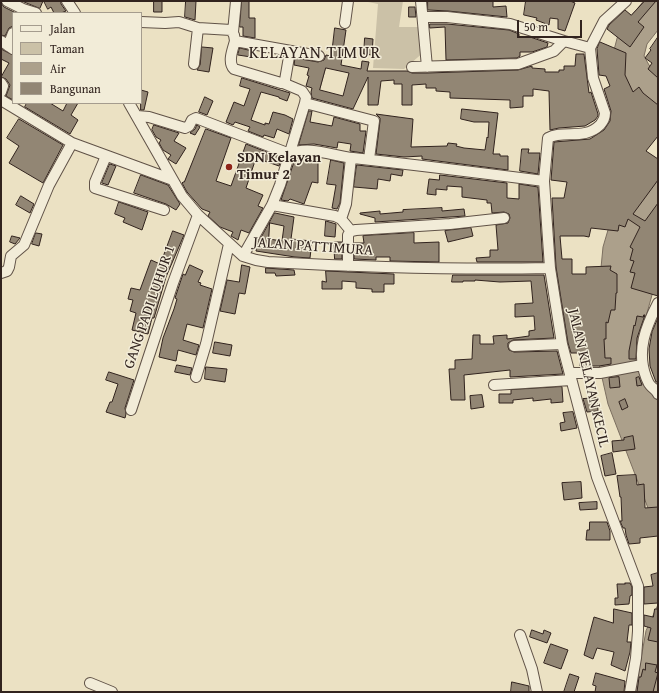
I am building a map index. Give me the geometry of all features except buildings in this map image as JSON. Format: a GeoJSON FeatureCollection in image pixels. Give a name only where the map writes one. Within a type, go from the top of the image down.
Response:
{"type":"FeatureCollection","features":[{"type":"Feature","properties":{"kind":"street"},"geometry":{"type":"LineString","coordinates":[[7,1],[22,11]]}},
{"type":"Feature","properties":{"kind":"street"},"geometry":{"type":"LineString","coordinates":[[68,1],[74,12]]}},
{"type":"Feature","properties":{"kind":"street"},"geometry":{"type":"LineString","coordinates":[[236,1],[231,62],[232,67],[234,69],[283,83],[302,91],[306,97],[285,172],[272,205],[242,256]]}},
{"type":"Feature","properties":{"kind":"street"},"geometry":{"type":"LineString","coordinates":[[345,23],[348,1]]}},
{"type":"Feature","properties":{"kind":"street"},"geometry":{"type":"LineString","coordinates":[[422,1],[427,66]]}},
{"type":"Feature","properties":{"kind":"street"},"geometry":{"type":"LineString","coordinates":[[423,17],[447,17],[510,24],[590,48],[604,21],[626,1]]}},
{"type":"Feature","properties":{"kind":"street"},"geometry":{"type":"LineString","coordinates":[[142,22],[179,22],[198,28],[231,30],[234,37]]}},
{"type":"Feature","properties":{"kind":"street"},"geometry":{"type":"LineString","coordinates":[[194,64],[198,28]]}},
{"type":"Feature","properties":{"kind":"street"},"geometry":{"type":"LineString","coordinates":[[7,45],[12,35]]}},
{"type":"Feature","properties":{"kind":"street"},"geometry":{"type":"LineString","coordinates":[[234,37],[290,51],[320,56]]}},
{"type":"Feature","properties":{"kind":"street"},"geometry":{"type":"LineString","coordinates":[[412,67],[518,64],[554,51],[564,41]]}},
{"type":"Feature","properties":{"kind":"street","name":"JALAN KELAYAN KECIL"},"geometry":{"type":"LineString","coordinates":[[590,48],[593,78],[605,117],[604,120],[594,130],[548,138],[544,181],[550,268],[562,344],[598,477],[638,586],[638,631],[636,658],[630,692]]}},
{"type":"Feature","properties":{"kind":"street"},"geometry":{"type":"LineString","coordinates":[[283,83],[285,80],[290,51]]}},
{"type":"Feature","properties":{"kind":"street"},"geometry":{"type":"LineString","coordinates":[[1,83],[4,86],[1,92]]}},
{"type":"Feature","properties":{"kind":"street"},"geometry":{"type":"LineString","coordinates":[[1,100],[72,143],[173,180]]}},
{"type":"Feature","properties":{"kind":"street"},"geometry":{"type":"LineString","coordinates":[[305,103],[374,121],[369,159]]}},
{"type":"Feature","properties":{"kind":"street","name":"JALAN PATTIMURA"},"geometry":{"type":"LineString","coordinates":[[130,104],[182,196],[198,216],[242,256],[268,262],[348,266],[462,269],[550,268]]}},
{"type":"Feature","properties":{"kind":"street"},"geometry":{"type":"LineString","coordinates":[[137,116],[148,117],[185,128],[190,126],[192,120],[196,118],[290,154],[299,150],[316,151],[351,158],[544,181]]}},
{"type":"Feature","properties":{"kind":"street"},"geometry":{"type":"LineString","coordinates":[[1,273],[7,271],[10,267],[11,256],[24,245],[49,185],[72,143]]}},
{"type":"Feature","properties":{"kind":"street"},"geometry":{"type":"LineString","coordinates":[[106,156],[95,182],[95,188],[164,210]]}},
{"type":"Feature","properties":{"kind":"street"},"geometry":{"type":"LineString","coordinates":[[341,219],[346,204],[351,158]]}},
{"type":"Feature","properties":{"kind":"street"},"geometry":{"type":"LineString","coordinates":[[272,205],[330,215],[341,219],[351,231]]}},
{"type":"Feature","properties":{"kind":"street","name":"GANG PADI LUHUR 1"},"geometry":{"type":"LineString","coordinates":[[131,410],[173,283],[198,216]]}},
{"type":"Feature","properties":{"kind":"street"},"geometry":{"type":"LineString","coordinates":[[348,266],[348,235],[351,231],[450,224],[504,218]]}},
{"type":"Feature","properties":{"kind":"street"},"geometry":{"type":"LineString","coordinates":[[196,377],[206,344],[229,244]]}},
{"type":"Feature","properties":{"kind":"street"},"geometry":{"type":"LineString","coordinates":[[658,303],[653,313],[641,349],[641,366],[650,386],[656,390],[658,394]]}},
{"type":"Feature","properties":{"kind":"street"},"geometry":{"type":"LineString","coordinates":[[514,346],[562,344]]}},
{"type":"Feature","properties":{"kind":"street"},"geometry":{"type":"LineString","coordinates":[[494,385],[600,373],[641,366]]}},
{"type":"Feature","properties":{"kind":"street"},"geometry":{"type":"LineString","coordinates":[[520,636],[532,669],[537,692]]}},
{"type":"Feature","properties":{"kind":"street"},"geometry":{"type":"LineString","coordinates":[[90,683],[112,692]]}},
{"type":"Feature","properties":{"kind":"green space"},"geometry":{"type":"Polygon","coordinates":[[[363,1],[403,1],[399,27],[422,27],[424,52],[404,69],[373,68],[378,4],[363,1]]]}},
{"type":"Feature","properties":{"kind":"water"},"geometry":{"type":"Polygon","coordinates":[[[644,1],[658,1],[658,30],[647,44],[644,56],[658,76],[658,131],[631,106],[614,50],[619,31],[644,1]]]}},
{"type":"Feature","properties":{"kind":"water"},"geometry":{"type":"Polygon","coordinates":[[[658,175],[658,249],[655,256],[652,295],[639,342],[658,400],[658,534],[608,404],[596,351],[598,299],[603,247],[613,213],[658,175]]]}},
{"type":"Feature","properties":{"kind":"water"},"geometry":{"type":"Polygon","coordinates":[[[658,605],[658,692],[635,692],[646,631],[658,605]]]}},
{"type":"Feature","properties":{"kind":"place","name":"SDN Kelayan Timur 2"},"geometry":{"type":"Point","coordinates":[229,167]}},
{"type":"Feature","properties":{"kind":"district","name":"KELAYAN TIMUR"},"geometry":{"type":"Point","coordinates":[315,54]}}]}
